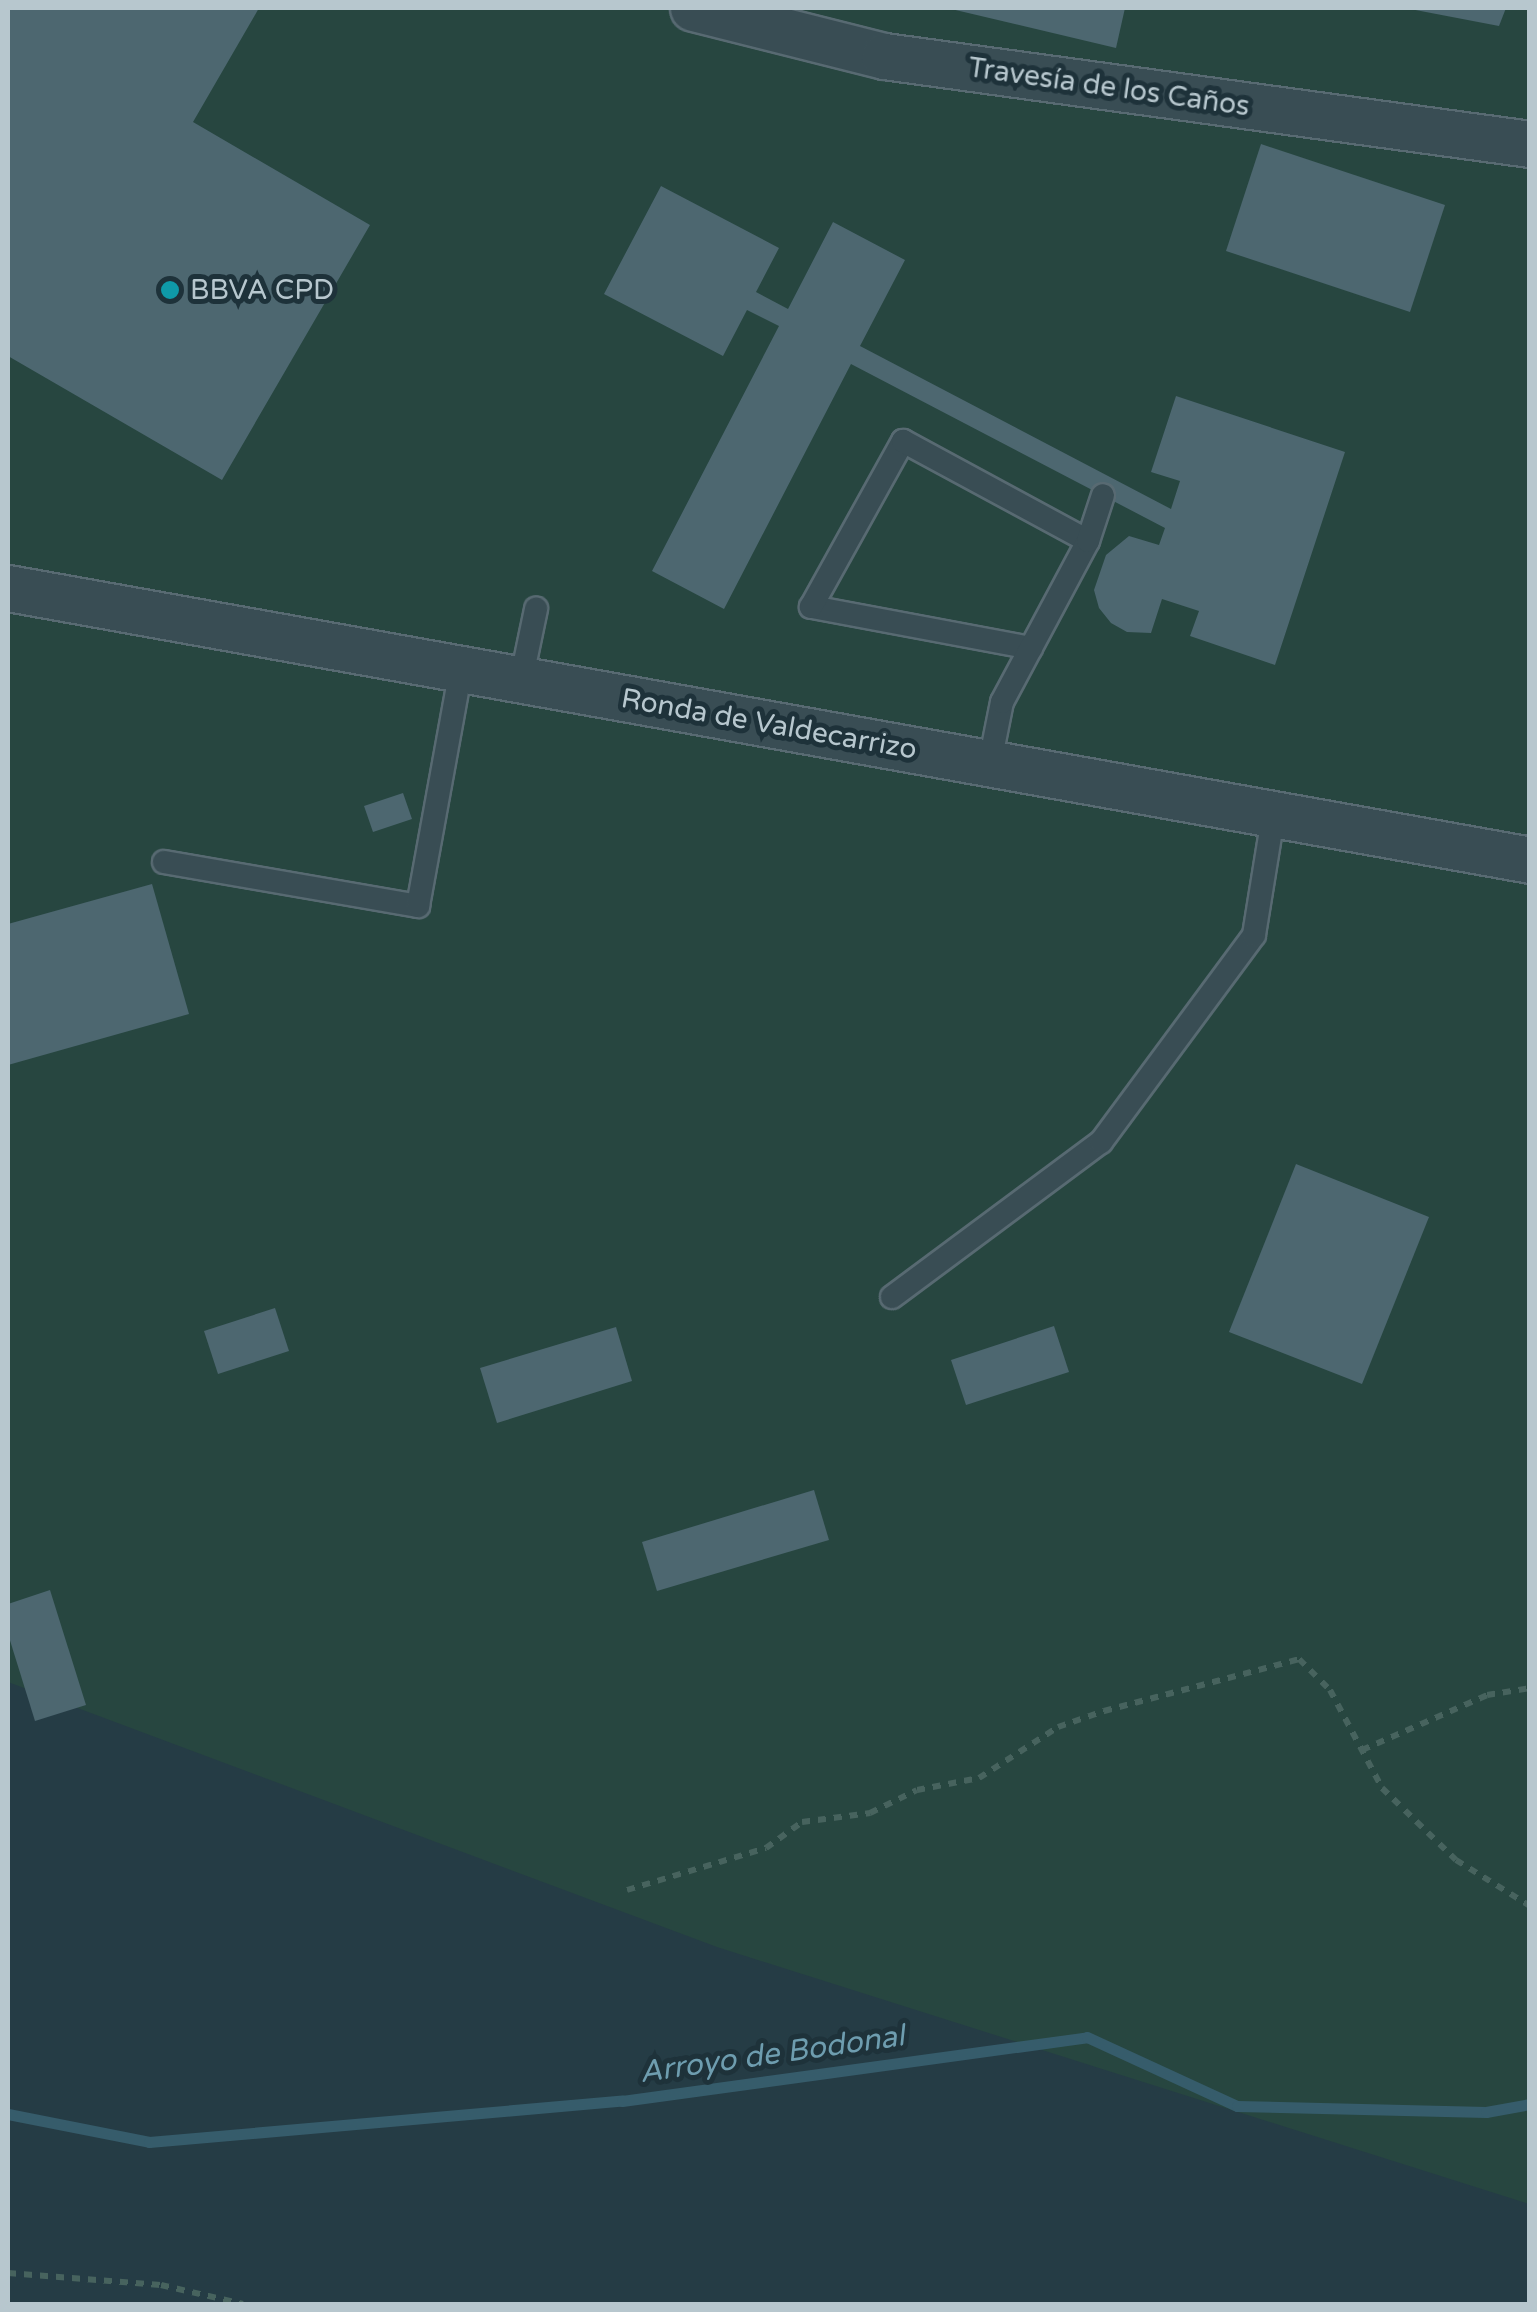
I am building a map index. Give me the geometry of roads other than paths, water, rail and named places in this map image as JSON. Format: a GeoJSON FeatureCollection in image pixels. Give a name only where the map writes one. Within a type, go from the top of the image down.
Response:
{"type":"FeatureCollection","features":[{"type":"Feature","properties":{"kind":"street","name":"Travesía de los Caños"},"geometry":{"type":"LineString","coordinates":[[693,8],[884,56],[1530,144]]}},
{"type":"Feature","properties":{"kind":"street","name":"Ronda de Valdecarrizo"},"geometry":{"type":"LineString","coordinates":[[8,588],[1274,811],[1530,860]]}},
{"type":"Feature","properties":{"kind":"lane"},"geometry":{"type":"LineString","coordinates":[[1032,648],[811,607],[903,441],[1088,541]]}},
{"type":"Feature","properties":{"kind":"lane"},"geometry":{"type":"LineString","coordinates":[[990,762],[1002,702],[1088,541],[1103,495]]}},
{"type":"Feature","properties":{"kind":"lane"},"geometry":{"type":"LineString","coordinates":[[521,681],[536,608]]}},
{"type":"Feature","properties":{"kind":"lane"},"geometry":{"type":"LineString","coordinates":[[164,862],[418,906],[461,670]]}},
{"type":"Feature","properties":{"kind":"lane"},"geometry":{"type":"LineString","coordinates":[[892,1296],[1101,1142],[1254,936],[1274,811]]}},
{"type":"Feature","properties":{"kind":"waterway","name":"Arroyo de Bodonal"},"geometry":{"type":"LineString","coordinates":[[8,2114],[149,2142],[622,2101],[1087,2037],[1237,2106],[1486,2112],[1530,2104]]}},
{"type":"Feature","properties":{"kind":"place","name":"BBVA CPD"},"geometry":{"type":"Point","coordinates":[170,290]}}]}
